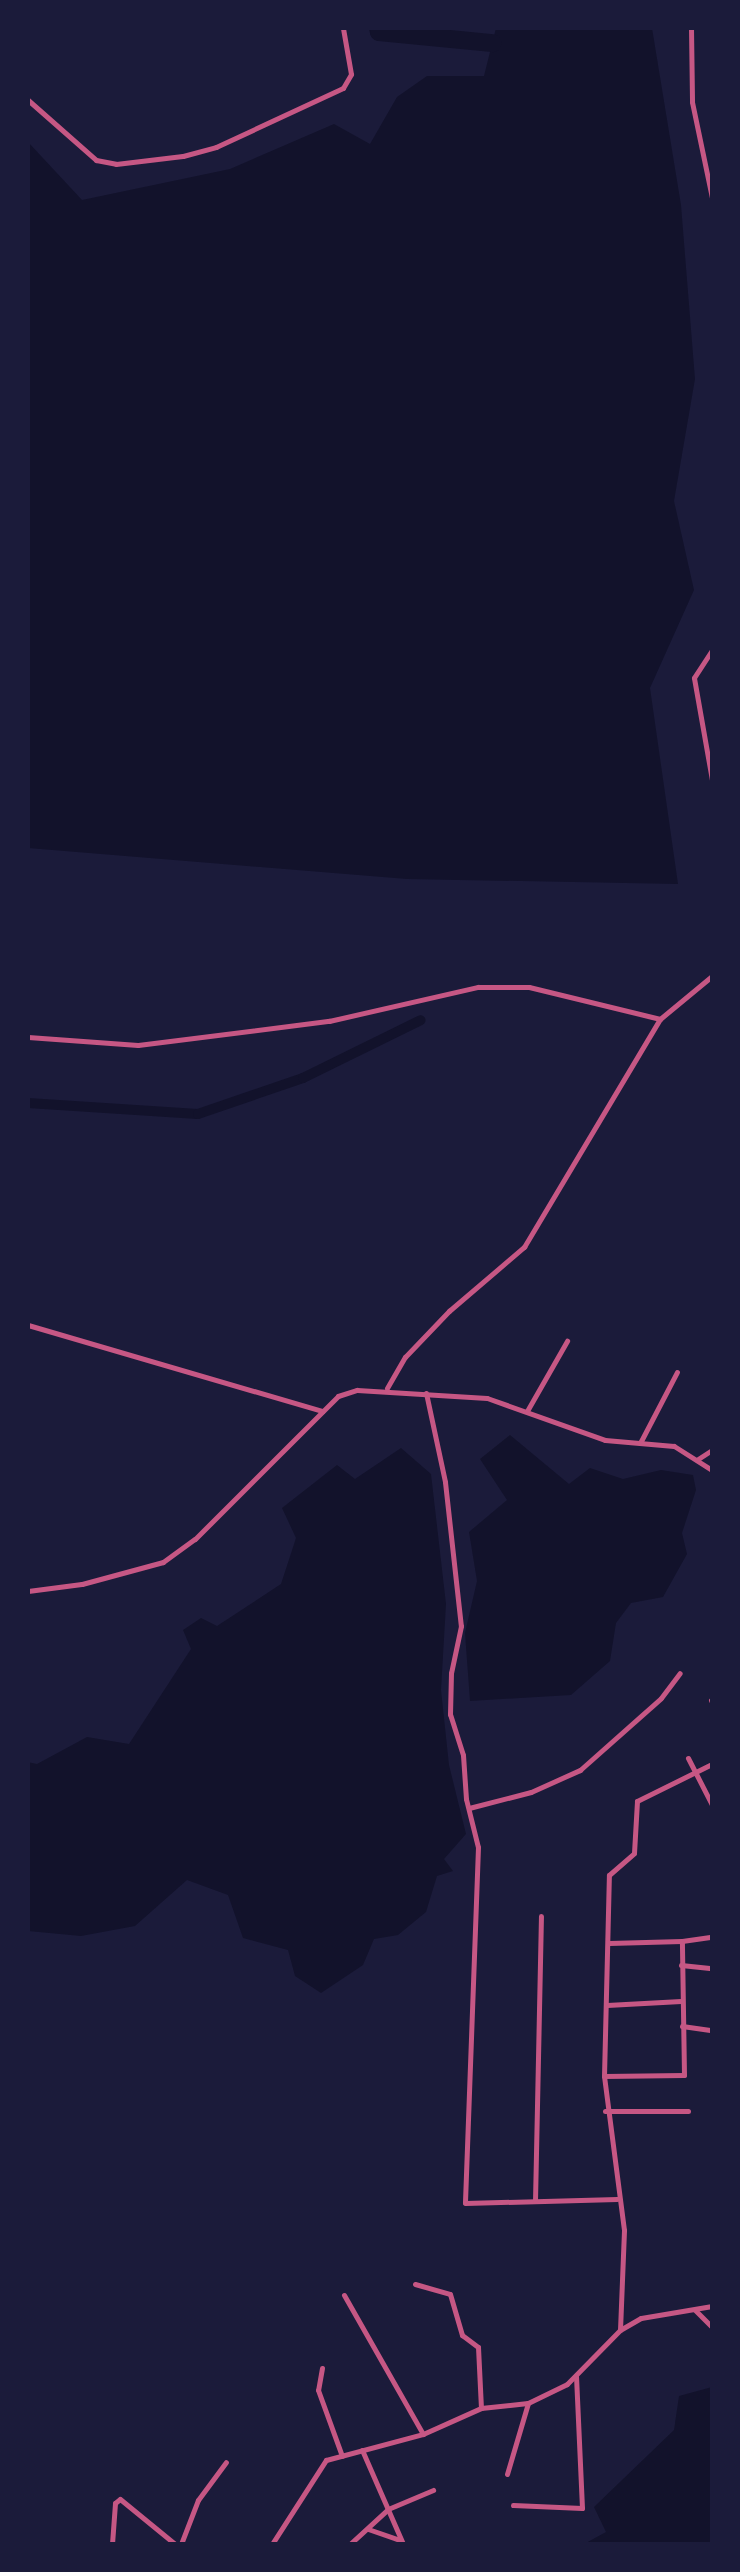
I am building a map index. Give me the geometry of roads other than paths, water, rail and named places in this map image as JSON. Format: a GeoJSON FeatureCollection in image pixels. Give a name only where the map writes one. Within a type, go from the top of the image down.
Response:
{"type":"FeatureCollection","features":[{"type":"Feature","properties":{"kind":"street"},"geometry":{"type":"LineString","coordinates":[[28,100],[96,160],[116,164],[183,156],[256,130],[343,88],[351,74],[343,28]]}},
{"type":"Feature","properties":{"kind":"street"},"geometry":{"type":"LineString","coordinates":[[691,28],[692,102],[712,198]]}},
{"type":"Feature","properties":{"kind":"street"},"geometry":{"type":"LineString","coordinates":[[712,488],[712,514]]}},
{"type":"Feature","properties":{"kind":"street"},"geometry":{"type":"LineString","coordinates":[[712,650],[694,678],[712,780]]}},
{"type":"Feature","properties":{"kind":"street"},"geometry":{"type":"LineString","coordinates":[[387,1388],[405,1357],[449,1311],[524,1247],[660,1019],[712,976]]}},
{"type":"Feature","properties":{"kind":"street"},"geometry":{"type":"LineString","coordinates":[[28,1037],[138,1045],[329,1021],[478,987],[529,987],[660,1019]]}},
{"type":"Feature","properties":{"kind":"street"},"geometry":{"type":"LineString","coordinates":[[28,1325],[323,1411]]}},
{"type":"Feature","properties":{"kind":"street"},"geometry":{"type":"LineString","coordinates":[[527,1411],[567,1341]]}},
{"type":"Feature","properties":{"kind":"street"},"geometry":{"type":"LineString","coordinates":[[640,1443],[677,1372]]}},
{"type":"Feature","properties":{"kind":"street"},"geometry":{"type":"LineString","coordinates":[[28,1591],[82,1584],[163,1562],[195,1539],[338,1396],[357,1390],[387,1388],[487,1398],[605,1440],[674,1446],[712,1470]]}},
{"type":"Feature","properties":{"kind":"street"},"geometry":{"type":"LineString","coordinates":[[426,1393],[445,1482],[461,1626],[451,1673],[450,1714],[463,1755],[469,1808],[478,1847],[465,2203],[617,2199]]}},
{"type":"Feature","properties":{"kind":"street"},"geometry":{"type":"LineString","coordinates":[[698,1459],[712,1450]]}},
{"type":"Feature","properties":{"kind":"street"},"geometry":{"type":"LineString","coordinates":[[469,1808],[531,1792],[580,1770],[661,1698],[680,1673]]}},
{"type":"Feature","properties":{"kind":"street"},"geometry":{"type":"LineString","coordinates":[[688,1758],[712,1805]]}},
{"type":"Feature","properties":{"kind":"street"},"geometry":{"type":"LineString","coordinates":[[620,2330],[624,2230],[605,2111],[604,2076],[609,1875],[634,1853],[637,1801],[712,1764]]}},
{"type":"Feature","properties":{"kind":"street"},"geometry":{"type":"LineString","coordinates":[[535,2201],[541,1916]]}},
{"type":"Feature","properties":{"kind":"street"},"geometry":{"type":"LineString","coordinates":[[609,1943],[712,1937]]}},
{"type":"Feature","properties":{"kind":"street"},"geometry":{"type":"LineString","coordinates":[[604,2076],[684,2075],[682,1941]]}},
{"type":"Feature","properties":{"kind":"street"},"geometry":{"type":"LineString","coordinates":[[681,1965],[712,1968]]}},
{"type":"Feature","properties":{"kind":"street"},"geometry":{"type":"LineString","coordinates":[[607,2005],[681,2001]]}},
{"type":"Feature","properties":{"kind":"street"},"geometry":{"type":"LineString","coordinates":[[682,2026],[712,2030]]}},
{"type":"Feature","properties":{"kind":"street"},"geometry":{"type":"LineString","coordinates":[[605,2111],[688,2111]]}},
{"type":"Feature","properties":{"kind":"street"},"geometry":{"type":"LineString","coordinates":[[415,2284],[450,2294],[462,2335],[478,2347],[481,2408]]}},
{"type":"Feature","properties":{"kind":"street"},"geometry":{"type":"LineString","coordinates":[[344,2295],[423,2434]]}},
{"type":"Feature","properties":{"kind":"street"},"geometry":{"type":"LineString","coordinates":[[272,2544],[318,2467],[342,2456],[423,2434],[481,2408],[528,2403],[576,2376],[620,2330],[641,2318],[712,2306]]}},
{"type":"Feature","properties":{"kind":"street"},"geometry":{"type":"LineString","coordinates":[[695,2310],[712,2327]]}},
{"type":"Feature","properties":{"kind":"street"},"geometry":{"type":"LineString","coordinates":[[322,2368],[318,2390],[342,2456]]}},
{"type":"Feature","properties":{"kind":"street"},"geometry":{"type":"LineString","coordinates":[[513,2505],[582,2508],[576,2376]]}},
{"type":"Feature","properties":{"kind":"street"},"geometry":{"type":"LineString","coordinates":[[507,2474],[528,2403]]}},
{"type":"Feature","properties":{"kind":"street"},"geometry":{"type":"LineString","coordinates":[[362,2450],[401,2542]]}},
{"type":"Feature","properties":{"kind":"street"},"geometry":{"type":"LineString","coordinates":[[112,2544],[115,2503],[120,2499],[178,2544],[198,2500],[226,2462]]}},
{"type":"Feature","properties":{"kind":"street"},"geometry":{"type":"LineString","coordinates":[[350,2544],[388,2509],[433,2490]]}},
{"type":"Feature","properties":{"kind":"street"},"geometry":{"type":"LineString","coordinates":[[368,2529],[401,2542]]}},
{"type":"Feature","properties":{"kind":"waterway"},"geometry":{"type":"LineString","coordinates":[[378,28],[379,32],[492,43]]}},
{"type":"Feature","properties":{"kind":"waterway"},"geometry":{"type":"LineString","coordinates":[[28,1103],[198,1114],[303,1078],[421,1020]]}}]}
